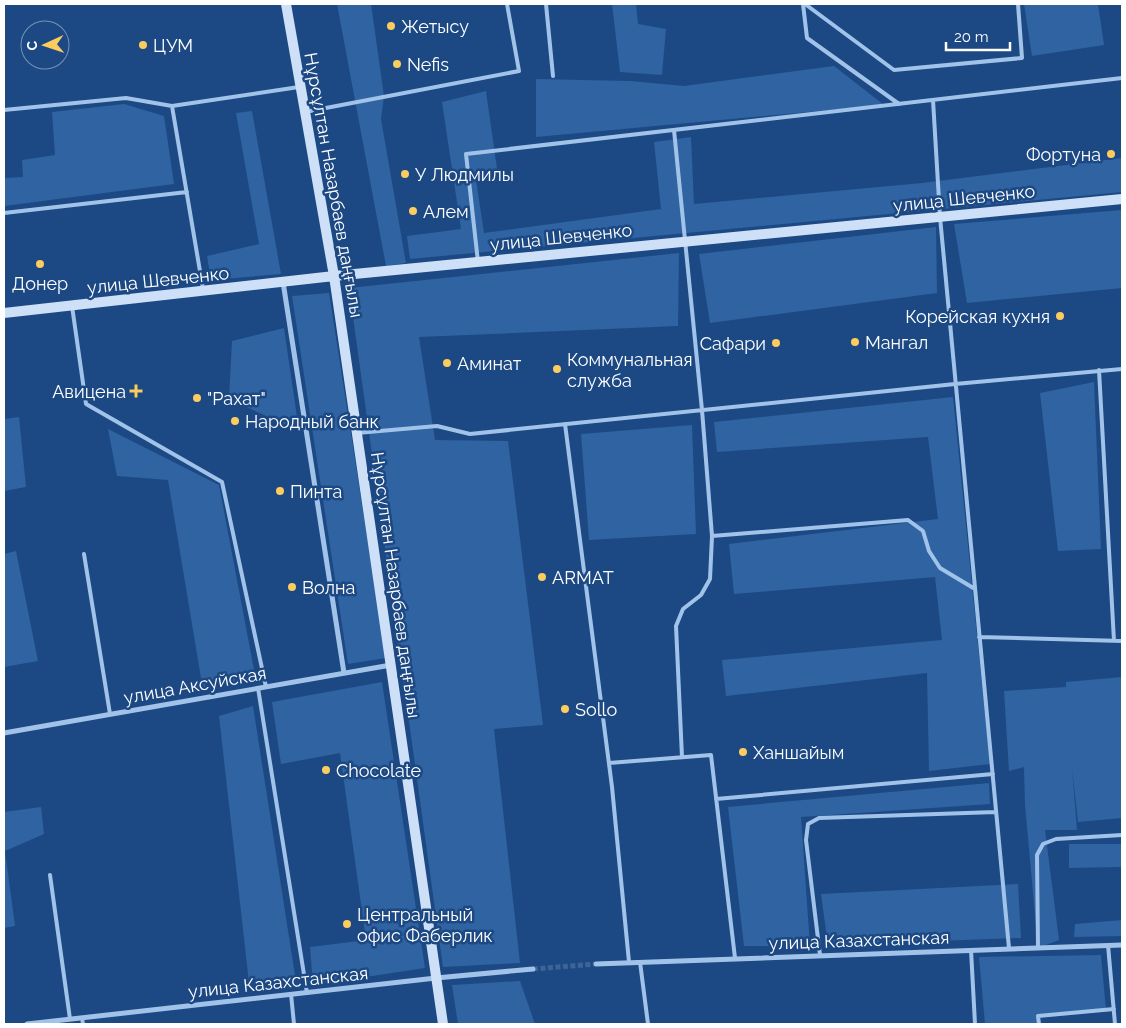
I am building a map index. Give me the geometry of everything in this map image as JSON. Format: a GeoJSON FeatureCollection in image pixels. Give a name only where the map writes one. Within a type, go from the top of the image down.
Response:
{"type":"FeatureCollection","features":[{"type":"Feature","properties":{"kind":"street","name":"Нұрсұлтан Назарбаев даңғылы"},"geometry":{"type":"LineString","coordinates":[[286,4],[334,276],[443,1024]]}},
{"type":"Feature","properties":{"kind":"street","name":"улица Шевченко"},"geometry":{"type":"LineString","coordinates":[[4,313],[334,276],[1122,199]]}},
{"type":"Feature","properties":{"kind":"street"},"geometry":{"type":"LineString","coordinates":[[282,282],[344,673]]}},
{"type":"Feature","properties":{"kind":"street","name":"улица Аксуйская"},"geometry":{"type":"LineString","coordinates":[[4,733],[391,665]]}},
{"type":"Feature","properties":{"kind":"street","name":"улица Казахстанская"},"geometry":{"type":"LineString","coordinates":[[596,964],[1122,944]]}},
{"type":"Feature","properties":{"kind":"street","name":"улица Казахстанская"},"geometry":{"type":"LineString","coordinates":[[27,1024],[70,1019],[83,1021],[291,994],[533,969]]}},
{"type":"Feature","properties":{"kind":"lane"},"geometry":{"type":"LineString","coordinates":[[305,112],[519,71],[507,4]]}},
{"type":"Feature","properties":{"kind":"lane"},"geometry":{"type":"LineString","coordinates":[[546,4],[552,76]]}},
{"type":"Feature","properties":{"kind":"lane"},"geometry":{"type":"LineString","coordinates":[[804,4],[894,70],[1022,58],[1018,4]]}},
{"type":"Feature","properties":{"kind":"lane"},"geometry":{"type":"LineString","coordinates":[[804,4],[807,38],[899,104]]}},
{"type":"Feature","properties":{"kind":"lane"},"geometry":{"type":"LineString","coordinates":[[478,262],[466,154],[1122,78]]}},
{"type":"Feature","properties":{"kind":"lane"},"geometry":{"type":"LineString","coordinates":[[4,110],[126,98],[172,106],[301,87]]}},
{"type":"Feature","properties":{"kind":"lane"},"geometry":{"type":"LineString","coordinates":[[933,100],[940,217],[1009,948]]}},
{"type":"Feature","properties":{"kind":"lane"},"geometry":{"type":"LineString","coordinates":[[172,106],[204,291]]}},
{"type":"Feature","properties":{"kind":"lane"},"geometry":{"type":"LineString","coordinates":[[674,130],[702,410],[712,536],[710,579],[701,595],[683,609],[676,626],[682,757]]}},
{"type":"Feature","properties":{"kind":"lane"},"geometry":{"type":"LineString","coordinates":[[4,213],[187,192]]}},
{"type":"Feature","properties":{"kind":"lane"},"geometry":{"type":"LineString","coordinates":[[72,306],[86,404],[222,482],[266,687]]}},
{"type":"Feature","properties":{"kind":"lane"},"geometry":{"type":"LineString","coordinates":[[357,434],[437,426],[470,434],[956,384],[1122,369]]}},
{"type":"Feature","properties":{"kind":"lane"},"geometry":{"type":"LineString","coordinates":[[1099,370],[1114,641]]}},
{"type":"Feature","properties":{"kind":"lane"},"geometry":{"type":"LineString","coordinates":[[565,424],[608,763],[629,962]]}},
{"type":"Feature","properties":{"kind":"lane"},"geometry":{"type":"LineString","coordinates":[[712,536],[908,520],[923,531],[928,551],[940,568],[975,589]]}},
{"type":"Feature","properties":{"kind":"lane"},"geometry":{"type":"LineString","coordinates":[[84,554],[110,714]]}},
{"type":"Feature","properties":{"kind":"lane"},"geometry":{"type":"LineString","coordinates":[[979,637],[1122,641]]}},
{"type":"Feature","properties":{"kind":"lane"},"geometry":{"type":"LineString","coordinates":[[258,688],[307,993]]}},
{"type":"Feature","properties":{"kind":"lane"},"geometry":{"type":"LineString","coordinates":[[608,763],[711,754],[735,958]]}},
{"type":"Feature","properties":{"kind":"lane"},"geometry":{"type":"LineString","coordinates":[[716,799],[993,774]]}},
{"type":"Feature","properties":{"kind":"lane"},"geometry":{"type":"LineString","coordinates":[[820,955],[806,840],[808,824],[819,818],[996,812]]}},
{"type":"Feature","properties":{"kind":"lane"},"geometry":{"type":"LineString","coordinates":[[1038,948],[1037,855],[1043,844],[1056,839],[1122,835]]}},
{"type":"Feature","properties":{"kind":"lane"},"geometry":{"type":"LineString","coordinates":[[50,875],[70,1019]]}},
{"type":"Feature","properties":{"kind":"lane"},"geometry":{"type":"LineString","coordinates":[[1108,945],[1115,1024]]}},
{"type":"Feature","properties":{"kind":"lane"},"geometry":{"type":"LineString","coordinates":[[971,950],[975,1024]]}},
{"type":"Feature","properties":{"kind":"lane"},"geometry":{"type":"LineString","coordinates":[[640,962],[648,1024]]}},
{"type":"Feature","properties":{"kind":"lane"},"geometry":{"type":"LineString","coordinates":[[291,994],[294,1024]]}},
{"type":"Feature","properties":{"kind":"lane"},"geometry":{"type":"LineString","coordinates":[[1039,1024],[1038,1016],[1114,1010]]}},
{"type":"Feature","properties":{"kind":"shaded area"},"geometry":{"type":"Polygon","coordinates":[[[337,4],[371,4],[384,96],[381,119],[406,263],[386,266],[337,4]]]}},
{"type":"Feature","properties":{"kind":"shaded area"},"geometry":{"type":"Polygon","coordinates":[[[612,4],[636,4],[638,24],[666,29],[662,75],[620,72],[612,4]]]}},
{"type":"Feature","properties":{"kind":"shaded area"},"geometry":{"type":"Polygon","coordinates":[[[1024,4],[1098,4],[1104,45],[1032,56],[1024,4]]]}},
{"type":"Feature","properties":{"kind":"shaded area"},"geometry":{"type":"Polygon","coordinates":[[[834,66],[884,105],[536,137],[536,79],[630,81],[684,86],[834,66]]]}},
{"type":"Feature","properties":{"kind":"shaded area"},"geometry":{"type":"Polygon","coordinates":[[[486,91],[497,169],[475,173],[484,233],[661,209],[654,142],[691,137],[694,204],[922,183],[1122,158],[1122,192],[410,259],[407,236],[461,229],[442,102],[486,91]]]}},
{"type":"Feature","properties":{"kind":"shaded area"},"geometry":{"type":"Polygon","coordinates":[[[124,104],[164,116],[174,184],[4,206],[4,178],[23,177],[22,160],[55,155],[52,112],[124,104]]]}},
{"type":"Feature","properties":{"kind":"shaded area"},"geometry":{"type":"Polygon","coordinates":[[[252,111],[281,274],[211,280],[207,256],[259,244],[236,113],[252,111]]]}},
{"type":"Feature","properties":{"kind":"shaded area"},"geometry":{"type":"Polygon","coordinates":[[[1122,210],[1122,288],[967,303],[954,224],[1122,210]]]}},
{"type":"Feature","properties":{"kind":"shaded area"},"geometry":{"type":"Polygon","coordinates":[[[936,227],[937,293],[710,323],[699,254],[936,227]]]}},
{"type":"Feature","properties":{"kind":"shaded area"},"geometry":{"type":"Polygon","coordinates":[[[679,253],[678,326],[419,337],[435,440],[508,441],[543,725],[494,729],[520,963],[443,967],[349,288],[679,253]]]}},
{"type":"Feature","properties":{"kind":"shaded area"},"geometry":{"type":"Polygon","coordinates":[[[329,293],[386,658],[348,664],[292,296],[329,293]]]}},
{"type":"Feature","properties":{"kind":"shaded area"},"geometry":{"type":"Polygon","coordinates":[[[284,328],[299,431],[229,399],[232,341],[284,328]]]}},
{"type":"Feature","properties":{"kind":"shaded area"},"geometry":{"type":"Polygon","coordinates":[[[1094,382],[1101,549],[1058,551],[1040,393],[1094,382]]]}},
{"type":"Feature","properties":{"kind":"shaded area"},"geometry":{"type":"Polygon","coordinates":[[[953,397],[990,764],[929,771],[927,673],[726,696],[722,660],[942,640],[935,577],[734,594],[729,544],[938,519],[928,437],[717,452],[714,422],[953,397]]]}},
{"type":"Feature","properties":{"kind":"shaded area"},"geometry":{"type":"Polygon","coordinates":[[[19,417],[26,487],[4,491],[4,419],[19,417]]]}},
{"type":"Feature","properties":{"kind":"shaded area"},"geometry":{"type":"Polygon","coordinates":[[[692,425],[696,534],[589,540],[581,434],[692,425]]]}},
{"type":"Feature","properties":{"kind":"shaded area"},"geometry":{"type":"Polygon","coordinates":[[[108,429],[219,485],[256,680],[203,690],[168,480],[117,476],[108,429]]]}},
{"type":"Feature","properties":{"kind":"shaded area"},"geometry":{"type":"Polygon","coordinates":[[[16,551],[38,661],[4,667],[4,554],[16,551]]]}},
{"type":"Feature","properties":{"kind":"shaded area"},"geometry":{"type":"Polygon","coordinates":[[[1122,677],[1122,818],[1078,822],[1072,768],[1077,830],[1045,830],[1059,940],[1038,948],[1025,805],[1024,767],[1009,771],[1004,691],[1066,687],[1066,682],[1122,677]]]}},
{"type":"Feature","properties":{"kind":"shaded area"},"geometry":{"type":"Polygon","coordinates":[[[382,682],[425,968],[313,985],[310,947],[366,940],[340,753],[281,764],[272,702],[382,682]]]}},
{"type":"Feature","properties":{"kind":"shaded area"},"geometry":{"type":"Polygon","coordinates":[[[253,706],[297,988],[249,983],[219,716],[253,706]]]}},
{"type":"Feature","properties":{"kind":"shaded area"},"geometry":{"type":"Polygon","coordinates":[[[989,783],[990,804],[801,817],[810,946],[744,946],[728,807],[989,783]]]}},
{"type":"Feature","properties":{"kind":"shaded area"},"geometry":{"type":"Polygon","coordinates":[[[41,807],[44,834],[5,851],[15,926],[4,928],[4,812],[41,807]]]}},
{"type":"Feature","properties":{"kind":"shaded area"},"geometry":{"type":"Polygon","coordinates":[[[1069,844],[1122,844],[1122,867],[1069,868],[1069,844]]]}},
{"type":"Feature","properties":{"kind":"shaded area"},"geometry":{"type":"Polygon","coordinates":[[[1018,884],[1021,938],[828,945],[821,894],[1018,884]]]}},
{"type":"Feature","properties":{"kind":"shaded area"},"geometry":{"type":"Polygon","coordinates":[[[1122,920],[1122,936],[1074,937],[1075,924],[1122,920]]]}},
{"type":"Feature","properties":{"kind":"shaded area"},"geometry":{"type":"Polygon","coordinates":[[[1101,955],[1106,1010],[1039,1016],[1039,1024],[985,1024],[979,957],[1101,955]]]}},
{"type":"Feature","properties":{"kind":"shaded area"},"geometry":{"type":"Polygon","coordinates":[[[520,981],[535,1024],[458,1024],[452,985],[520,981]]]}},
{"type":"Feature","properties":{"kind":"tunnel"},"geometry":{"type":"LineString","coordinates":[[533,969],[596,964]]}},
{"type":"Feature","properties":{"kind":"place","name":"Жетысу"},"geometry":{"type":"Point","coordinates":[391,26]}},
{"type":"Feature","properties":{"kind":"place","name":"ЦУМ"},"geometry":{"type":"Point","coordinates":[143,45]}},
{"type":"Feature","properties":{"kind":"place","name":"Nefis"},"geometry":{"type":"Point","coordinates":[397,64]}},
{"type":"Feature","properties":{"kind":"place","name":"Фортуна"},"geometry":{"type":"Point","coordinates":[1111,154]}},
{"type":"Feature","properties":{"kind":"place","name":"У Людмилы"},"geometry":{"type":"Point","coordinates":[405,174]}},
{"type":"Feature","properties":{"kind":"place","name":"Алем"},"geometry":{"type":"Point","coordinates":[413,211]}},
{"type":"Feature","properties":{"kind":"place","name":"Донер"},"geometry":{"type":"Point","coordinates":[40,264]}},
{"type":"Feature","properties":{"kind":"place","name":"Корейская кухня"},"geometry":{"type":"Point","coordinates":[1060,316]}},
{"type":"Feature","properties":{"kind":"place","name":"Мангал"},"geometry":{"type":"Point","coordinates":[855,342]}},
{"type":"Feature","properties":{"kind":"place","name":"Сафари"},"geometry":{"type":"Point","coordinates":[776,343]}},
{"type":"Feature","properties":{"kind":"place","name":"Аминат"},"geometry":{"type":"Point","coordinates":[447,363]}},
{"type":"Feature","properties":{"kind":"place","name":"Коммунальная служба"},"geometry":{"type":"Point","coordinates":[557,369]}},
{"type":"Feature","properties":{"kind":"place","name":"Авицена"},"geometry":{"type":"Point","coordinates":[136,391]}},
{"type":"Feature","properties":{"kind":"place","name":"\"Рахат\""},"geometry":{"type":"Point","coordinates":[197,398]}},
{"type":"Feature","properties":{"kind":"place","name":"Народный банк"},"geometry":{"type":"Point","coordinates":[235,421]}},
{"type":"Feature","properties":{"kind":"place","name":"Пинта"},"geometry":{"type":"Point","coordinates":[280,491]}},
{"type":"Feature","properties":{"kind":"place","name":"ARMAT"},"geometry":{"type":"Point","coordinates":[542,577]}},
{"type":"Feature","properties":{"kind":"place","name":"Волна"},"geometry":{"type":"Point","coordinates":[292,587]}},
{"type":"Feature","properties":{"kind":"place","name":"Sollo"},"geometry":{"type":"Point","coordinates":[565,709]}},
{"type":"Feature","properties":{"kind":"place","name":"Ханшайым"},"geometry":{"type":"Point","coordinates":[743,752]}},
{"type":"Feature","properties":{"kind":"place","name":"Chocolate"},"geometry":{"type":"Point","coordinates":[326,770]}},
{"type":"Feature","properties":{"kind":"place","name":"Центральный офис Фаберлик"},"geometry":{"type":"Point","coordinates":[347,924]}}]}
